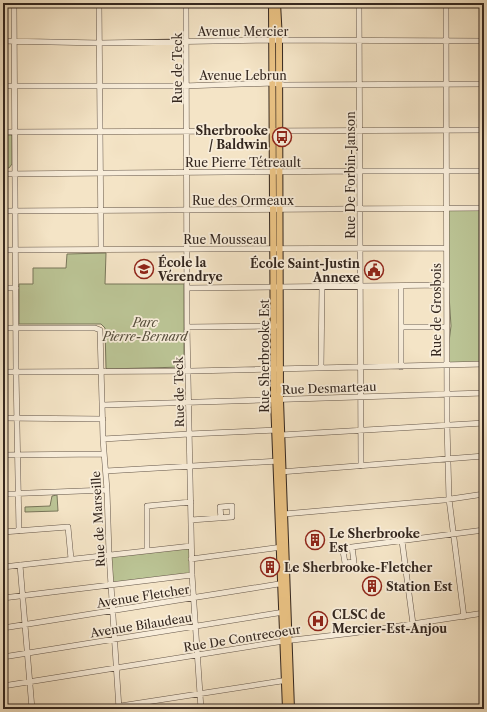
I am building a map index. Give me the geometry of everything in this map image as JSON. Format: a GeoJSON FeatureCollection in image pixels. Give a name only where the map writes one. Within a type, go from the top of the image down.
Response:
{"type":"FeatureCollection","features":[{"type":"Feature","properties":{"kind":"main road","name":"Rue Sherbrooke Est"},"geometry":{"type":"LineString","coordinates":[[272,3],[272,40],[276,84]]}},
{"type":"Feature","properties":{"kind":"main road","name":"Rue Sherbrooke Est"},"geometry":{"type":"LineString","coordinates":[[277,3],[279,40],[276,84],[277,400],[288,680],[291,709]]}},
{"type":"Feature","properties":{"kind":"main road","name":"Rue Sherbrooke Est"},"geometry":{"type":"LineString","coordinates":[[280,472],[284,514],[283,547]]}},
{"type":"Feature","properties":{"kind":"main road","name":"Rue Sherbrooke Est"},"geometry":{"type":"LineString","coordinates":[[286,709],[288,680]]}},
{"type":"Feature","properties":{"kind":"street"},"geometry":{"type":"LineString","coordinates":[[14,3],[16,419],[19,531]]}},
{"type":"Feature","properties":{"kind":"street"},"geometry":{"type":"LineString","coordinates":[[99,3],[101,250]]}},
{"type":"Feature","properties":{"kind":"street","name":"Rue de Teck"},"geometry":{"type":"LineString","coordinates":[[186,3],[188,371],[191,546],[201,709]]}},
{"type":"Feature","properties":{"kind":"street","name":"Rue De Forbin-Janson"},"geometry":{"type":"LineString","coordinates":[[359,3],[361,466]]}},
{"type":"Feature","properties":{"kind":"street","name":"Rue de Grosbois"},"geometry":{"type":"LineString","coordinates":[[446,3],[446,394],[450,499],[464,617]]}},
{"type":"Feature","properties":{"kind":"street","name":"Avenue Mercier"},"geometry":{"type":"LineString","coordinates":[[3,41],[100,43],[272,40],[484,41]]}},
{"type":"Feature","properties":{"kind":"street","name":"Avenue Lebrun"},"geometry":{"type":"LineString","coordinates":[[3,86],[484,84]]}},
{"type":"Feature","properties":{"kind":"street"},"geometry":{"type":"LineString","coordinates":[[3,132],[484,130]]}},
{"type":"Feature","properties":{"kind":"street","name":"Rue Pierre Tétreault"},"geometry":{"type":"LineString","coordinates":[[3,174],[100,172],[484,171]]}},
{"type":"Feature","properties":{"kind":"street","name":"Rue des Ormeaux"},"geometry":{"type":"LineString","coordinates":[[3,211],[276,211],[484,208]]}},
{"type":"Feature","properties":{"kind":"street","name":"Rue Mousseau"},"geometry":{"type":"LineString","coordinates":[[3,250],[446,248]]}},
{"type":"Feature","properties":{"kind":"street"},"geometry":{"type":"LineString","coordinates":[[188,288],[446,285]]}},
{"type":"Feature","properties":{"kind":"street"},"geometry":{"type":"LineString","coordinates":[[321,368],[322,286]]}},
{"type":"Feature","properties":{"kind":"street"},"geometry":{"type":"LineString","coordinates":[[401,286],[401,367]]}},
{"type":"Feature","properties":{"kind":"street"},"geometry":{"type":"LineString","coordinates":[[3,288],[16,288]]}},
{"type":"Feature","properties":{"kind":"street"},"geometry":{"type":"LineString","coordinates":[[188,327],[277,326]]}},
{"type":"Feature","properties":{"kind":"street"},"geometry":{"type":"LineString","coordinates":[[401,327],[446,327]]}},
{"type":"Feature","properties":{"kind":"street"},"geometry":{"type":"LineString","coordinates":[[3,328],[16,328]]}},
{"type":"Feature","properties":{"kind":"street","name":"Rue de Marseille"},"geometry":{"type":"LineString","coordinates":[[16,328],[95,328],[99,329],[101,332],[103,440],[108,490],[109,554],[119,708]]}},
{"type":"Feature","properties":{"kind":"street"},"geometry":{"type":"LineString","coordinates":[[3,372],[188,371],[484,364]]}},
{"type":"Feature","properties":{"kind":"street","name":"Rue Desmarteau"},"geometry":{"type":"LineString","coordinates":[[103,405],[484,393]]}},
{"type":"Feature","properties":{"kind":"street"},"geometry":{"type":"LineString","coordinates":[[3,418],[103,419]]}},
{"type":"Feature","properties":{"kind":"street"},"geometry":{"type":"LineString","coordinates":[[103,440],[190,434],[361,430],[484,423]]}},
{"type":"Feature","properties":{"kind":"street"},"geometry":{"type":"LineString","coordinates":[[3,455],[104,454]]}},
{"type":"Feature","properties":{"kind":"street"},"geometry":{"type":"LineString","coordinates":[[280,472],[484,456]]}},
{"type":"Feature","properties":{"kind":"street"},"geometry":{"type":"LineString","coordinates":[[106,471],[280,461]]}},
{"type":"Feature","properties":{"kind":"street"},"geometry":{"type":"LineString","coordinates":[[3,494],[108,490]]}},
{"type":"Feature","properties":{"kind":"street"},"geometry":{"type":"LineString","coordinates":[[284,514],[450,499],[484,494]]}},
{"type":"Feature","properties":{"kind":"street"},"geometry":{"type":"LineString","coordinates":[[147,550],[147,506],[191,502]]}},
{"type":"Feature","properties":{"kind":"street"},"geometry":{"type":"LineString","coordinates":[[191,520],[220,518]]}},
{"type":"Feature","properties":{"kind":"street"},"geometry":{"type":"LineString","coordinates":[[3,532],[68,527],[71,559]]}},
{"type":"Feature","properties":{"kind":"street"},"geometry":{"type":"LineString","coordinates":[[352,547],[484,530]]}},
{"type":"Feature","properties":{"kind":"street"},"geometry":{"type":"LineString","coordinates":[[402,541],[413,624]]}},
{"type":"Feature","properties":{"kind":"street"},"geometry":{"type":"LineString","coordinates":[[3,567],[191,546]]}},
{"type":"Feature","properties":{"kind":"street"},"geometry":{"type":"LineString","coordinates":[[192,559],[283,547]]}},
{"type":"Feature","properties":{"kind":"street"},"geometry":{"type":"LineString","coordinates":[[20,565],[24,596],[32,709]]}},
{"type":"Feature","properties":{"kind":"street"},"geometry":{"type":"LineString","coordinates":[[3,598],[192,575]]}},
{"type":"Feature","properties":{"kind":"street","name":"Avenue Fletcher"},"geometry":{"type":"LineString","coordinates":[[3,628],[284,584]]}},
{"type":"Feature","properties":{"kind":"street","name":"Avenue Bilaudeau"},"geometry":{"type":"LineString","coordinates":[[3,657],[286,612]]}},
{"type":"Feature","properties":{"kind":"street","name":"Rue De Contrecoeur"},"geometry":{"type":"LineString","coordinates":[[3,686],[287,641],[484,614]]}},
{"type":"Feature","properties":{"kind":"street"},"geometry":{"type":"LineString","coordinates":[[102,709],[119,708],[200,693],[288,680]]}},
{"type":"Feature","properties":{"kind":"green space"},"geometry":{"type":"Polygon","coordinates":[[[3,135],[12,136],[12,164],[9,168],[3,168],[3,135]]]}},
{"type":"Feature","properties":{"kind":"green space"},"geometry":{"type":"Polygon","coordinates":[[[446,208],[484,209],[484,364],[446,366],[451,326],[446,248],[446,208]]]}},
{"type":"Feature","properties":{"kind":"green space","name":"Parc Pierre-Bernard"},"geometry":{"type":"Polygon","coordinates":[[[106,253],[105,284],[184,284],[184,367],[107,369],[105,328],[101,324],[19,324],[19,284],[33,284],[33,268],[66,268],[67,254],[106,253]]]}},
{"type":"Feature","properties":{"kind":"green space"},"geometry":{"type":"Polygon","coordinates":[[[57,495],[58,511],[25,512],[25,507],[50,506],[52,496],[57,495]]]}},
{"type":"Feature","properties":{"kind":"green space"},"geometry":{"type":"Polygon","coordinates":[[[191,546],[192,575],[111,585],[109,554],[191,546]]]}},
{"type":"Feature","properties":{"kind":"place","name":"Sherbrooke / Baldwin"},"geometry":{"type":"Point","coordinates":[282,137]}},
{"type":"Feature","properties":{"kind":"place","name":"École la Vérendrye"},"geometry":{"type":"Point","coordinates":[144,269]}},
{"type":"Feature","properties":{"kind":"place","name":"École Saint-Justin Annexe"},"geometry":{"type":"Point","coordinates":[374,270]}},
{"type":"Feature","properties":{"kind":"place","name":"Le Sherbrooke Est"},"geometry":{"type":"Point","coordinates":[315,540]}},
{"type":"Feature","properties":{"kind":"place","name":"Le Sherbrooke-Fletcher"},"geometry":{"type":"Point","coordinates":[270,567]}},
{"type":"Feature","properties":{"kind":"place","name":"Station Est"},"geometry":{"type":"Point","coordinates":[372,586]}},
{"type":"Feature","properties":{"kind":"place","name":"CLSC de Mercier-Est-Anjou"},"geometry":{"type":"Point","coordinates":[318,621]}}]}
